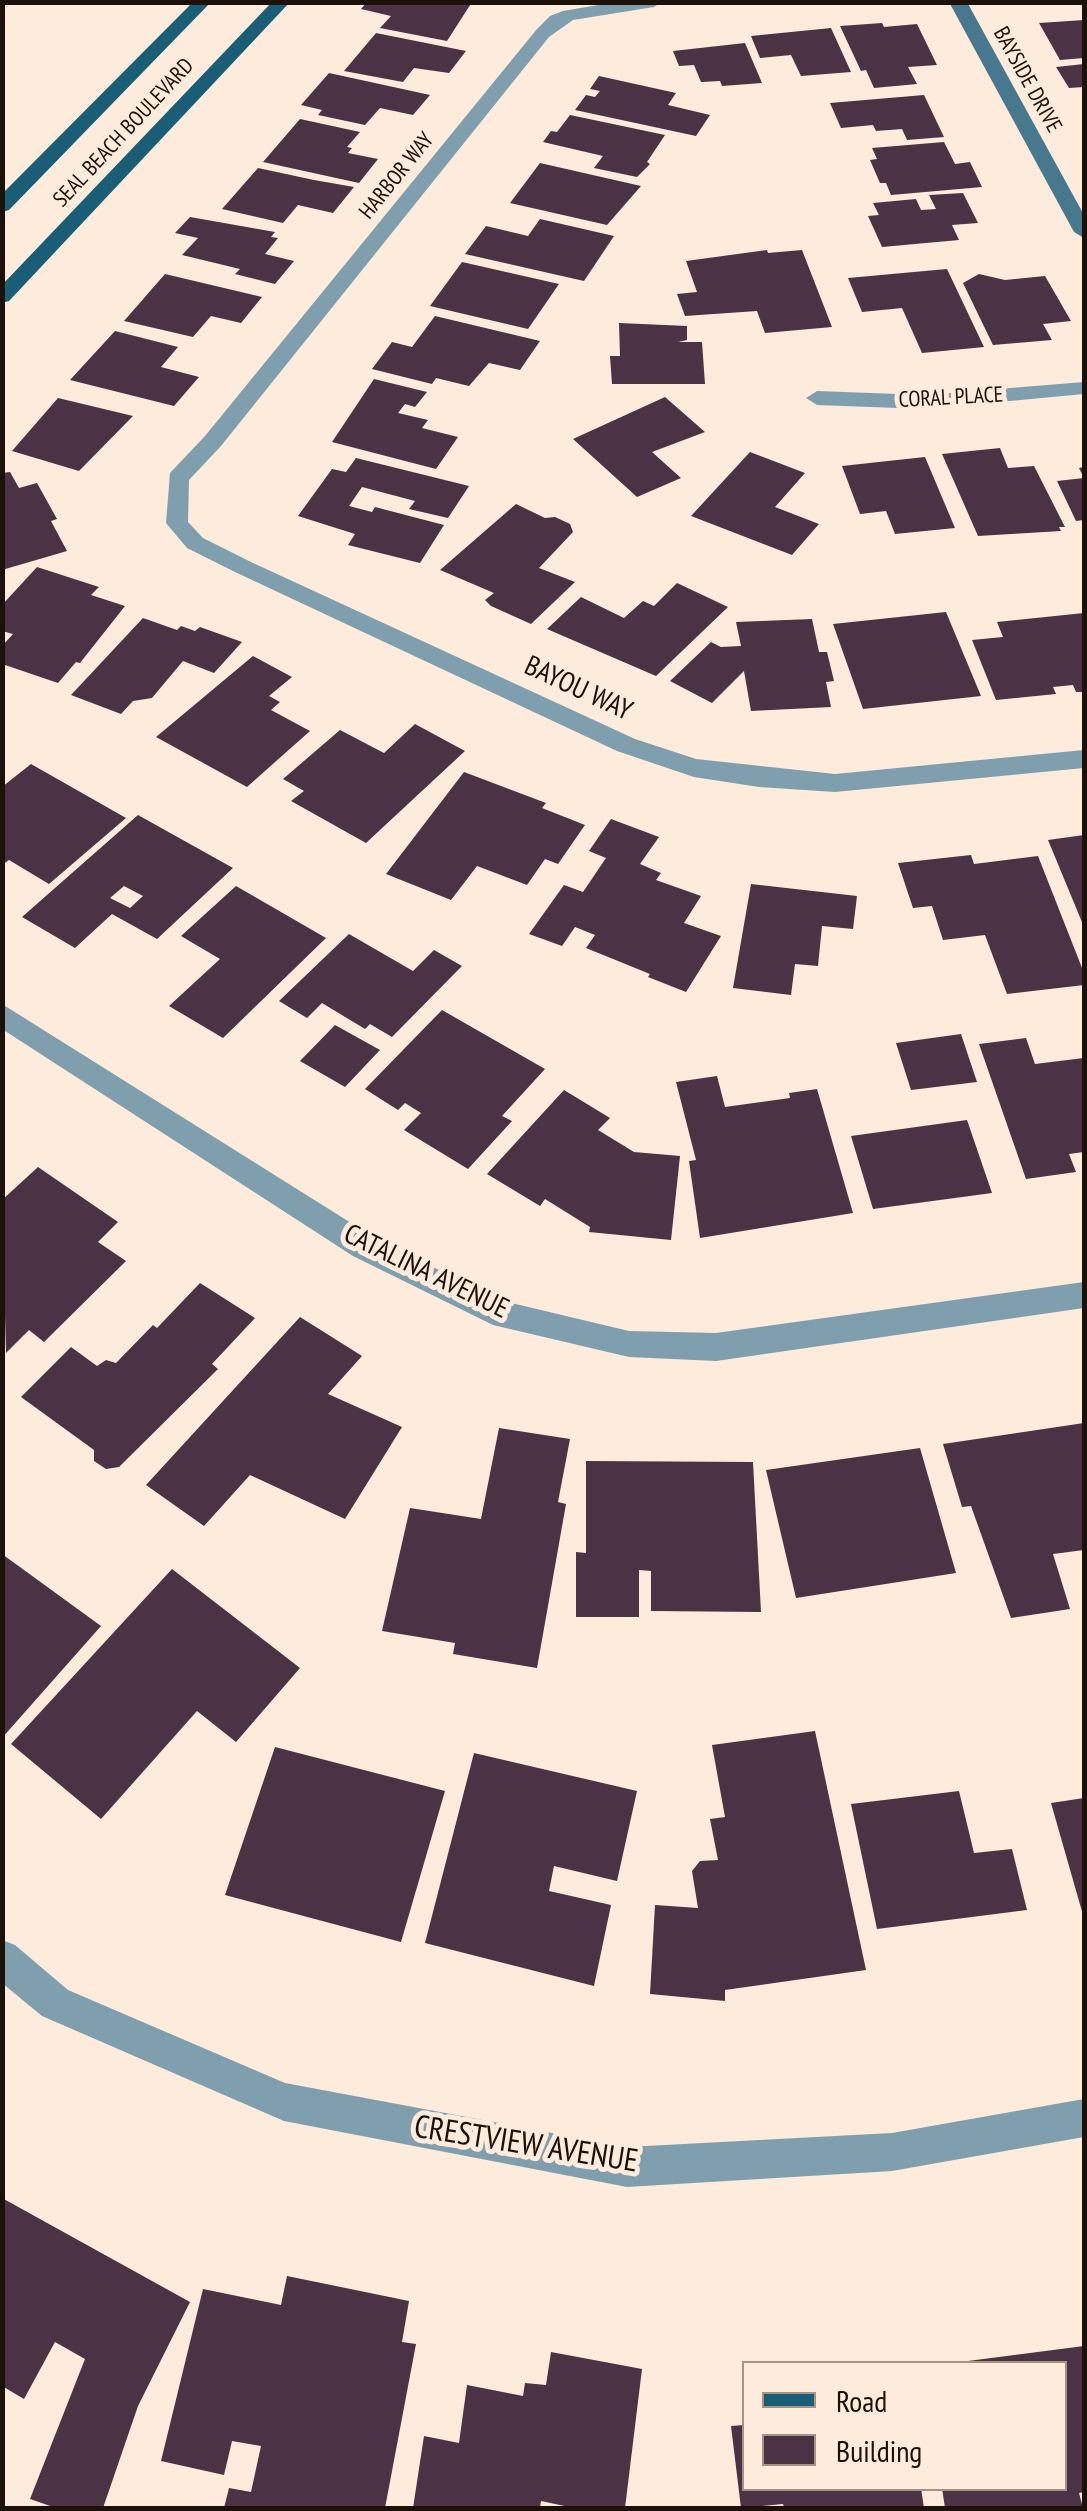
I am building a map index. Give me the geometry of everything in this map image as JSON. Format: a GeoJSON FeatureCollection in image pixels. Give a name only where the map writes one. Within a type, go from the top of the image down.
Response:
{"type":"FeatureCollection","features":[{"type":"Feature","properties":{"kind":"main road","name":"SEAL BEACH BOULEVARD"},"geometry":{"type":"LineString","coordinates":[[2,206],[203,2]]}},
{"type":"Feature","properties":{"kind":"main road","name":"SEAL BEACH BOULEVARD"},"geometry":{"type":"LineString","coordinates":[[2,298],[282,2]]}},
{"type":"Feature","properties":{"kind":"street","name":"HARBOR WAY"},"geometry":{"type":"LineString","coordinates":[[213,441],[556,20],[654,2]]}},
{"type":"Feature","properties":{"kind":"street","name":"BAYSIDE DRIVE"},"geometry":{"type":"LineString","coordinates":[[958,2],[1084,232]]}},
{"type":"Feature","properties":{"kind":"street","name":"CORAL PLACE"},"geometry":{"type":"LineString","coordinates":[[817,398],[926,402],[1084,388]]}},
{"type":"Feature","properties":{"kind":"street","name":"BAYOU WAY"},"geometry":{"type":"LineString","coordinates":[[213,441],[178,478],[177,523],[195,542],[626,745],[694,768],[835,784],[1084,759]]}},
{"type":"Feature","properties":{"kind":"street","name":"CATALINA AVENUE"},"geometry":{"type":"LineString","coordinates":[[2,1015],[364,1247],[493,1312],[628,1344],[716,1347],[1084,1295]]}},
{"type":"Feature","properties":{"kind":"street","name":"CRESTVIEW AVENUE"},"geometry":{"type":"LineString","coordinates":[[2,1958],[55,2003],[284,2102],[627,2167],[892,2152],[1084,2118]]}},
{"type":"Feature","properties":{"kind":"building"},"geometry":{"type":"Polygon","coordinates":[[[367,2],[472,2],[447,41],[380,28],[391,16],[361,9],[367,2]]]}},
{"type":"Feature","properties":{"kind":"building"},"geometry":{"type":"Polygon","coordinates":[[[1084,20],[1084,58],[1060,60],[1039,23],[1084,20]]]}},
{"type":"Feature","properties":{"kind":"building"},"geometry":{"type":"Polygon","coordinates":[[[882,23],[884,27],[917,24],[937,65],[908,67],[917,84],[874,88],[866,70],[861,71],[840,26],[882,23]]]}},
{"type":"Feature","properties":{"kind":"building"},"geometry":{"type":"Polygon","coordinates":[[[831,28],[851,72],[801,76],[791,55],[760,58],[751,36],[831,28]]]}},
{"type":"Feature","properties":{"kind":"building"},"geometry":{"type":"Polygon","coordinates":[[[376,33],[466,51],[449,73],[414,68],[403,82],[344,71],[376,33]]]}},
{"type":"Feature","properties":{"kind":"building"},"geometry":{"type":"Polygon","coordinates":[[[745,43],[762,83],[722,86],[720,81],[701,82],[694,65],[679,66],[673,51],[745,43]]]}},
{"type":"Feature","properties":{"kind":"building"},"geometry":{"type":"Polygon","coordinates":[[[1084,64],[1084,87],[1069,88],[1056,67],[1084,64]]]}},
{"type":"Feature","properties":{"kind":"building"},"geometry":{"type":"Polygon","coordinates":[[[329,73],[430,95],[413,115],[380,108],[365,125],[318,115],[322,110],[301,105],[329,73]]]}},
{"type":"Feature","properties":{"kind":"building"},"geometry":{"type":"Polygon","coordinates":[[[599,76],[676,93],[668,105],[710,115],[696,136],[575,110],[586,95],[595,97],[600,91],[590,89],[599,76]]]}},
{"type":"Feature","properties":{"kind":"building"},"geometry":{"type":"Polygon","coordinates":[[[924,95],[944,137],[907,140],[902,129],[876,131],[873,125],[841,128],[830,103],[924,95]]]}},
{"type":"Feature","properties":{"kind":"building"},"geometry":{"type":"Polygon","coordinates":[[[570,115],[665,135],[647,162],[650,164],[637,177],[594,168],[603,156],[543,142],[570,115]]]}},
{"type":"Feature","properties":{"kind":"building"},"geometry":{"type":"Polygon","coordinates":[[[300,119],[360,132],[347,147],[352,148],[348,153],[378,159],[359,183],[263,162],[300,119]]]}},
{"type":"Feature","properties":{"kind":"building"},"geometry":{"type":"Polygon","coordinates":[[[944,142],[955,164],[970,162],[982,187],[891,195],[886,183],[880,183],[870,160],[877,159],[872,148],[944,142]]]}},
{"type":"Feature","properties":{"kind":"building"},"geometry":{"type":"Polygon","coordinates":[[[540,163],[641,186],[607,225],[510,203],[540,163]]]}},
{"type":"Feature","properties":{"kind":"building"},"geometry":{"type":"Polygon","coordinates":[[[258,168],[354,187],[333,213],[298,205],[283,223],[222,209],[258,168]]]}},
{"type":"Feature","properties":{"kind":"building"},"geometry":{"type":"Polygon","coordinates":[[[963,193],[978,223],[952,225],[959,240],[882,247],[868,216],[879,215],[873,203],[916,199],[921,210],[936,209],[929,195],[963,193]]]}},
{"type":"Feature","properties":{"kind":"building"},"geometry":{"type":"Polygon","coordinates":[[[190,217],[275,232],[271,237],[278,238],[265,254],[294,261],[275,284],[235,274],[240,269],[182,255],[198,238],[175,233],[190,217]]]}},
{"type":"Feature","properties":{"kind":"building"},"geometry":{"type":"Polygon","coordinates":[[[540,219],[614,236],[584,281],[465,254],[486,226],[528,236],[540,219]]]}},
{"type":"Feature","properties":{"kind":"building"},"geometry":{"type":"Polygon","coordinates":[[[767,250],[802,250],[832,327],[765,333],[757,311],[685,316],[677,294],[697,292],[686,261],[767,250]]]}},
{"type":"Feature","properties":{"kind":"building"},"geometry":{"type":"Polygon","coordinates":[[[462,262],[559,284],[528,329],[430,306],[462,262]]]}},
{"type":"Feature","properties":{"kind":"building"},"geometry":{"type":"Polygon","coordinates":[[[947,269],[984,347],[922,353],[902,308],[862,312],[848,278],[947,269]]]}},
{"type":"Feature","properties":{"kind":"building"},"geometry":{"type":"Polygon","coordinates":[[[165,274],[262,297],[241,323],[211,316],[193,337],[124,321],[165,274]]]}},
{"type":"Feature","properties":{"kind":"building"},"geometry":{"type":"Polygon","coordinates":[[[979,274],[1005,280],[1045,276],[1071,321],[1043,324],[1052,340],[993,345],[963,283],[979,274]]]}},
{"type":"Feature","properties":{"kind":"building"},"geometry":{"type":"Polygon","coordinates":[[[435,316],[540,341],[520,370],[489,363],[469,386],[436,378],[432,384],[372,369],[392,342],[412,347],[435,316]]]}},
{"type":"Feature","properties":{"kind":"building"},"geometry":{"type":"Polygon","coordinates":[[[619,323],[687,326],[687,340],[678,342],[702,342],[705,384],[612,384],[610,356],[620,356],[619,323]]]}},
{"type":"Feature","properties":{"kind":"building"},"geometry":{"type":"Polygon","coordinates":[[[115,331],[178,347],[161,367],[199,377],[174,406],[70,380],[115,331]]]}},
{"type":"Feature","properties":{"kind":"building"},"geometry":{"type":"Polygon","coordinates":[[[374,379],[427,392],[415,407],[405,404],[398,413],[428,420],[422,428],[458,437],[436,469],[332,442],[374,379]]]}},
{"type":"Feature","properties":{"kind":"building"},"geometry":{"type":"Polygon","coordinates":[[[665,397],[705,432],[652,452],[681,478],[637,497],[573,439],[665,397]]]}},
{"type":"Feature","properties":{"kind":"building"},"geometry":{"type":"Polygon","coordinates":[[[58,398],[133,416],[79,471],[12,451],[58,398]]]}},
{"type":"Feature","properties":{"kind":"building"},"geometry":{"type":"Polygon","coordinates":[[[1000,448],[1008,468],[1034,466],[1065,527],[1059,527],[1061,531],[978,536],[942,454],[1000,448]]]}},
{"type":"Feature","properties":{"kind":"building"},"geometry":{"type":"Polygon","coordinates":[[[750,452],[805,473],[775,507],[819,524],[792,555],[691,516],[750,452]]]}},
{"type":"Feature","properties":{"kind":"building"},"geometry":{"type":"Polygon","coordinates":[[[925,457],[955,528],[895,534],[886,511],[860,514],[842,466],[925,457]]]}},
{"type":"Feature","properties":{"kind":"building"},"geometry":{"type":"Polygon","coordinates":[[[356,458],[469,486],[448,518],[409,509],[415,501],[362,487],[349,506],[372,512],[375,507],[444,525],[420,563],[348,545],[355,534],[298,516],[332,469],[346,472],[356,458]]]}},
{"type":"Feature","properties":{"kind":"building"},"geometry":{"type":"Polygon","coordinates":[[[10,472],[19,488],[37,483],[57,519],[51,521],[67,551],[2,570],[2,473],[10,472]]]}},
{"type":"Feature","properties":{"kind":"building"},"geometry":{"type":"Polygon","coordinates":[[[1084,478],[1084,520],[1076,521],[1057,481],[1084,478]]]}},
{"type":"Feature","properties":{"kind":"building"},"geometry":{"type":"Polygon","coordinates":[[[516,504],[545,518],[555,517],[570,524],[573,532],[539,568],[575,582],[531,624],[491,606],[485,600],[494,593],[440,570],[516,504]]]}},
{"type":"Feature","properties":{"kind":"building"},"geometry":{"type":"Polygon","coordinates":[[[37,567],[99,587],[91,595],[125,606],[80,663],[76,662],[58,683],[2,664],[2,646],[13,634],[2,631],[2,605],[37,567]]]}},
{"type":"Feature","properties":{"kind":"building"},"geometry":{"type":"Polygon","coordinates":[[[677,583],[728,607],[656,676],[547,629],[581,597],[624,618],[643,601],[654,606],[677,583]]]}},
{"type":"Feature","properties":{"kind":"building"},"geometry":{"type":"Polygon","coordinates":[[[946,612],[981,696],[863,709],[833,624],[946,612]]]}},
{"type":"Feature","properties":{"kind":"building"},"geometry":{"type":"Polygon","coordinates":[[[1084,613],[1084,692],[1076,692],[1073,685],[1053,687],[1056,694],[996,700],[972,640],[1003,637],[997,622],[1084,613]]]}},
{"type":"Feature","properties":{"kind":"building"},"geometry":{"type":"Polygon","coordinates":[[[143,618],[177,630],[181,626],[195,631],[200,627],[242,642],[214,673],[183,661],[152,698],[133,701],[121,714],[71,695],[143,618]]]}},
{"type":"Feature","properties":{"kind":"building"},"geometry":{"type":"Polygon","coordinates":[[[812,619],[819,652],[827,652],[834,681],[826,682],[831,707],[751,711],[744,671],[712,703],[670,681],[711,642],[721,647],[741,646],[736,622],[812,619]]]}},
{"type":"Feature","properties":{"kind":"building"},"geometry":{"type":"Polygon","coordinates":[[[253,656],[292,677],[269,696],[280,702],[271,710],[310,731],[247,787],[156,737],[253,656]]]}},
{"type":"Feature","properties":{"kind":"building"},"geometry":{"type":"Polygon","coordinates":[[[415,724],[465,751],[366,843],[291,801],[304,791],[283,779],[340,730],[384,753],[415,724]]]}},
{"type":"Feature","properties":{"kind":"building"},"geometry":{"type":"Polygon","coordinates":[[[31,764],[126,818],[49,884],[9,860],[2,865],[2,787],[31,764]]]}},
{"type":"Feature","properties":{"kind":"building"},"geometry":{"type":"Polygon","coordinates":[[[464,772],[546,803],[542,808],[585,825],[558,864],[545,859],[527,885],[477,866],[451,900],[386,874],[464,772]]]}},
{"type":"Feature","properties":{"kind":"building"},"geometry":{"type":"Polygon","coordinates":[[[138,815],[233,868],[157,939],[112,914],[75,948],[22,917],[138,815]],[[124,886],[110,898],[130,908],[143,896],[124,886]]]}},
{"type":"Feature","properties":{"kind":"building"},"geometry":{"type":"Polygon","coordinates":[[[611,819],[659,837],[640,864],[661,873],[656,880],[701,896],[684,923],[721,936],[686,992],[586,948],[595,935],[575,927],[562,946],[529,934],[564,885],[583,892],[606,858],[589,851],[611,819]]]}},
{"type":"Feature","properties":{"kind":"building"},"geometry":{"type":"Polygon","coordinates":[[[1084,835],[1084,927],[1048,840],[1084,835]]]}},
{"type":"Feature","properties":{"kind":"building"},"geometry":{"type":"Polygon","coordinates":[[[971,855],[974,864],[1038,856],[1084,973],[1084,985],[1007,994],[985,935],[943,940],[932,906],[913,908],[898,863],[971,855]]]}},
{"type":"Feature","properties":{"kind":"building"},"geometry":{"type":"Polygon","coordinates":[[[751,884],[857,896],[853,929],[822,926],[818,966],[795,964],[791,995],[733,988],[751,884]]]}},
{"type":"Feature","properties":{"kind":"building"},"geometry":{"type":"Polygon","coordinates":[[[236,886],[326,938],[223,1038],[169,1006],[220,959],[181,936],[236,886]]]}},
{"type":"Feature","properties":{"kind":"building"},"geometry":{"type":"Polygon","coordinates":[[[349,934],[413,971],[434,950],[462,966],[392,1037],[370,1024],[365,1029],[322,1003],[307,1018],[279,1001],[349,934]]]}},
{"type":"Feature","properties":{"kind":"building"},"geometry":{"type":"Polygon","coordinates":[[[442,1010],[545,1069],[502,1116],[512,1121],[468,1169],[404,1130],[421,1113],[405,1103],[398,1110],[365,1089],[442,1010]]]}},
{"type":"Feature","properties":{"kind":"building"},"geometry":{"type":"Polygon","coordinates":[[[335,1025],[380,1050],[345,1087],[300,1061],[335,1025]]]}},
{"type":"Feature","properties":{"kind":"building"},"geometry":{"type":"Polygon","coordinates":[[[961,1034],[977,1082],[911,1090],[896,1043],[961,1034]]]}},
{"type":"Feature","properties":{"kind":"building"},"geometry":{"type":"Polygon","coordinates":[[[1026,1038],[1035,1064],[1084,1058],[1084,1152],[1069,1154],[1076,1172],[1026,1179],[979,1044],[1026,1038]]]}},
{"type":"Feature","properties":{"kind":"building"},"geometry":{"type":"Polygon","coordinates":[[[717,1076],[725,1107],[790,1098],[789,1093],[817,1089],[853,1213],[700,1238],[689,1161],[696,1160],[676,1082],[717,1076]]]}},
{"type":"Feature","properties":{"kind":"building"},"geometry":{"type":"Polygon","coordinates":[[[564,1090],[610,1118],[598,1130],[634,1152],[680,1156],[671,1240],[589,1232],[590,1227],[545,1199],[540,1206],[487,1174],[564,1090]]]}},
{"type":"Feature","properties":{"kind":"building"},"geometry":{"type":"Polygon","coordinates":[[[967,1120],[992,1193],[873,1209],[851,1136],[967,1120]]]}},
{"type":"Feature","properties":{"kind":"building"},"geometry":{"type":"Polygon","coordinates":[[[38,1167],[118,1222],[98,1242],[126,1261],[44,1342],[29,1330],[6,1353],[2,1200],[38,1167]]]}},
{"type":"Feature","properties":{"kind":"building"},"geometry":{"type":"Polygon","coordinates":[[[200,1283],[255,1318],[212,1364],[218,1369],[119,1467],[106,1469],[94,1461],[94,1450],[21,1397],[71,1347],[97,1366],[106,1360],[116,1363],[200,1283]]]}},
{"type":"Feature","properties":{"kind":"building"},"geometry":{"type":"Polygon","coordinates":[[[300,1317],[362,1356],[328,1394],[402,1427],[345,1519],[250,1475],[204,1526],[146,1485],[300,1317]]]}},
{"type":"Feature","properties":{"kind":"building"},"geometry":{"type":"Polygon","coordinates":[[[1084,1423],[1084,1550],[1053,1554],[1070,1609],[1011,1618],[971,1506],[962,1507],[943,1444],[1084,1423]]]}},
{"type":"Feature","properties":{"kind":"building"},"geometry":{"type":"Polygon","coordinates":[[[499,1428],[570,1439],[558,1502],[566,1504],[537,1668],[453,1654],[455,1643],[382,1631],[410,1508],[481,1519],[499,1428]]]}},
{"type":"Feature","properties":{"kind":"building"},"geometry":{"type":"Polygon","coordinates":[[[920,1448],[956,1573],[796,1598],[766,1470],[920,1448]]]}},
{"type":"Feature","properties":{"kind":"building"},"geometry":{"type":"Polygon","coordinates":[[[586,1461],[753,1462],[761,1612],[651,1611],[651,1571],[639,1570],[639,1617],[576,1617],[576,1552],[586,1553],[586,1461]]]}},
{"type":"Feature","properties":{"kind":"building"},"geometry":{"type":"Polygon","coordinates":[[[2,1554],[101,1626],[2,1738],[2,1554]]]}},
{"type":"Feature","properties":{"kind":"building"},"geometry":{"type":"Polygon","coordinates":[[[172,1569],[300,1668],[236,1742],[197,1711],[101,1819],[11,1744],[172,1569]]]}},
{"type":"Feature","properties":{"kind":"building"},"geometry":{"type":"Polygon","coordinates":[[[815,1731],[866,1970],[725,1990],[725,2001],[650,1994],[655,1905],[698,1908],[692,1871],[700,1861],[718,1860],[710,1819],[725,1817],[712,1745],[815,1731]]]}},
{"type":"Feature","properties":{"kind":"building"},"geometry":{"type":"Polygon","coordinates":[[[275,1747],[445,1791],[401,1942],[225,1895],[275,1747]]]}},
{"type":"Feature","properties":{"kind":"building"},"geometry":{"type":"Polygon","coordinates":[[[474,1753],[637,1791],[617,1881],[554,1866],[549,1891],[611,1905],[594,1986],[425,1943],[474,1753]]]}},
{"type":"Feature","properties":{"kind":"building"},"geometry":{"type":"Polygon","coordinates":[[[959,1791],[974,1853],[1012,1849],[1027,1910],[877,1929],[851,1804],[959,1791]]]}},
{"type":"Feature","properties":{"kind":"building"},"geometry":{"type":"Polygon","coordinates":[[[1084,1798],[1084,1915],[1083,1915],[1051,1803],[1084,1798]]]}},
{"type":"Feature","properties":{"kind":"building"},"geometry":{"type":"Polygon","coordinates":[[[2,2198],[190,2302],[138,2406],[103,2508],[56,2508],[30,2499],[85,2359],[55,2342],[24,2399],[2,2386],[2,2198]]]}},
{"type":"Feature","properties":{"kind":"building"},"geometry":{"type":"Polygon","coordinates":[[[287,2276],[409,2301],[402,2342],[416,2344],[385,2508],[224,2508],[229,2488],[251,2492],[261,2446],[232,2441],[224,2475],[161,2461],[203,2289],[281,2305],[287,2276]]]}},
{"type":"Feature","properties":{"kind":"building"},"geometry":{"type":"Polygon","coordinates":[[[1084,2346],[1084,2492],[1079,2493],[1083,2508],[945,2508],[942,2491],[1067,2491],[1067,2361],[968,2361],[1084,2346]]]}},
{"type":"Feature","properties":{"kind":"building"},"geometry":{"type":"Polygon","coordinates":[[[551,2352],[642,2369],[625,2508],[574,2508],[541,2501],[540,2508],[413,2508],[424,2436],[459,2443],[467,2385],[523,2396],[525,2383],[546,2385],[551,2352]]]}},
{"type":"Feature","properties":{"kind":"building"},"geometry":{"type":"Polygon","coordinates":[[[742,2425],[742,2491],[921,2491],[924,2508],[784,2508],[783,2504],[741,2508],[731,2426],[742,2425]]]}}]}
